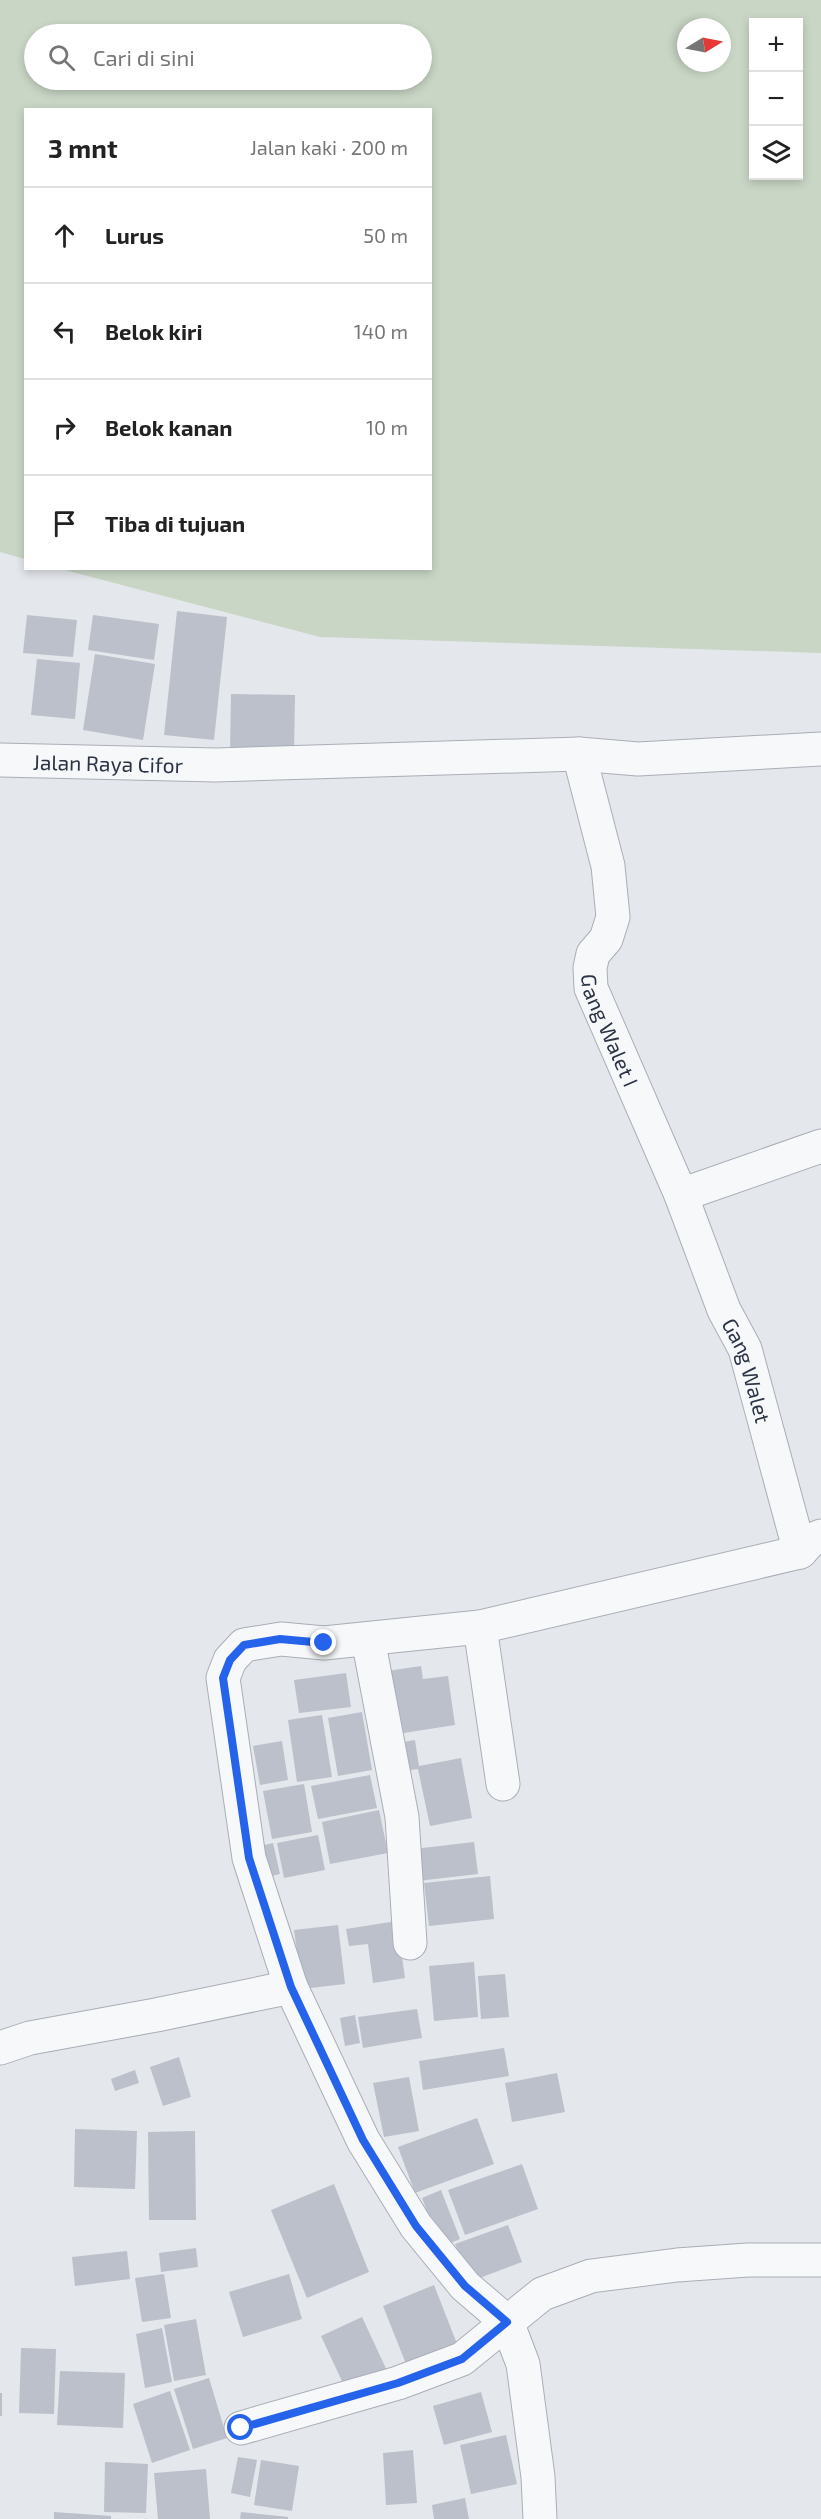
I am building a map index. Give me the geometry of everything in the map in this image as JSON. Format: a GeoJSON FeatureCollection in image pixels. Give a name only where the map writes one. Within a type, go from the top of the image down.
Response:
{"type":"FeatureCollection","features":[{"type":"Feature","properties":{"kind":"street","name":"Jalan Raya Cifor"},"geometry":{"type":"LineString","coordinates":[[0,760],[216,765],[579,754],[638,759],[821,749]]}},
{"type":"Feature","properties":{"kind":"street","name":"Gang Walet I"},"geometry":{"type":"LineString","coordinates":[[579,754],[608,867],[613,917],[606,939],[593,954],[590,968],[591,988],[681,1195]]}},
{"type":"Feature","properties":{"kind":"street"},"geometry":{"type":"LineString","coordinates":[[681,1195],[821,1146]]}},
{"type":"Feature","properties":{"kind":"street","name":"Gang Walet"},"geometry":{"type":"LineString","coordinates":[[681,1195],[724,1310],[745,1349],[811,1544]]}},
{"type":"Feature","properties":{"kind":"street"},"geometry":{"type":"LineString","coordinates":[[540,2519],[538,2477],[522,2364],[507,2322],[465,2286],[416,2226],[363,2140],[291,1987],[249,1858],[223,1678],[230,1660],[244,1645],[280,1639],[324,1643],[480,1627],[811,1544]]}},
{"type":"Feature","properties":{"kind":"street"},"geometry":{"type":"LineString","coordinates":[[480,1627],[503,1784]]}},
{"type":"Feature","properties":{"kind":"street"},"geometry":{"type":"LineString","coordinates":[[368,1639],[402,1816],[410,1943]]}},
{"type":"Feature","properties":{"kind":"street"},"geometry":{"type":"LineString","coordinates":[[0,2048],[30,2038],[156,2016],[291,1987]]}},
{"type":"Feature","properties":{"kind":"street"},"geometry":{"type":"LineString","coordinates":[[241,2428],[398,2383],[462,2359],[542,2294],[591,2276],[736,2261],[821,2260]]}},
{"type":"Feature","properties":{"kind":"green space"},"geometry":{"type":"Polygon","coordinates":[[[0,0],[821,0],[821,653],[320,637],[65,570],[432,570],[432,108],[24,108],[24,559],[0,552],[0,0]]]}},
{"type":"Feature","properties":{"kind":"building"},"geometry":{"type":"Polygon","coordinates":[[[177,611],[227,617],[214,740],[164,735],[177,611]]]}},
{"type":"Feature","properties":{"kind":"building"},"geometry":{"type":"Polygon","coordinates":[[[27,615],[77,620],[73,657],[23,653],[27,615]]]}},
{"type":"Feature","properties":{"kind":"building"},"geometry":{"type":"Polygon","coordinates":[[[93,615],[159,624],[154,660],[88,650],[93,615]]]}},
{"type":"Feature","properties":{"kind":"building"},"geometry":{"type":"Polygon","coordinates":[[[95,654],[155,664],[143,740],[83,730],[95,654]]]}},
{"type":"Feature","properties":{"kind":"building"},"geometry":{"type":"Polygon","coordinates":[[[37,659],[80,663],[75,719],[31,715],[37,659]]]}},
{"type":"Feature","properties":{"kind":"building"},"geometry":{"type":"Polygon","coordinates":[[[231,694],[295,695],[294,753],[230,752],[231,694]]]}},
{"type":"Feature","properties":{"kind":"building"},"geometry":{"type":"Polygon","coordinates":[[[421,1666],[423,1679],[448,1676],[455,1725],[397,1734],[387,1671],[421,1666]]]}},
{"type":"Feature","properties":{"kind":"building"},"geometry":{"type":"Polygon","coordinates":[[[346,1673],[351,1707],[299,1713],[294,1680],[346,1673]]]}},
{"type":"Feature","properties":{"kind":"building"},"geometry":{"type":"Polygon","coordinates":[[[362,1712],[372,1770],[338,1776],[328,1718],[362,1712]]]}},
{"type":"Feature","properties":{"kind":"building"},"geometry":{"type":"Polygon","coordinates":[[[322,1715],[332,1777],[297,1782],[288,1720],[322,1715]]]}},
{"type":"Feature","properties":{"kind":"building"},"geometry":{"type":"Polygon","coordinates":[[[415,1740],[419,1766],[461,1758],[472,1818],[430,1826],[418,1769],[403,1771],[398,1743],[415,1740]]]}},
{"type":"Feature","properties":{"kind":"building"},"geometry":{"type":"Polygon","coordinates":[[[282,1741],[288,1780],[260,1785],[253,1746],[282,1741]]]}},
{"type":"Feature","properties":{"kind":"building"},"geometry":{"type":"Polygon","coordinates":[[[370,1775],[377,1808],[318,1819],[311,1786],[370,1775]]]}},
{"type":"Feature","properties":{"kind":"building"},"geometry":{"type":"Polygon","coordinates":[[[304,1784],[312,1832],[272,1839],[263,1791],[304,1784]]]}},
{"type":"Feature","properties":{"kind":"building"},"geometry":{"type":"Polygon","coordinates":[[[379,1810],[388,1853],[330,1864],[322,1822],[379,1810]]]}},
{"type":"Feature","properties":{"kind":"building"},"geometry":{"type":"Polygon","coordinates":[[[318,1835],[325,1870],[284,1878],[277,1843],[318,1835]]]}},
{"type":"Feature","properties":{"kind":"building"},"geometry":{"type":"Polygon","coordinates":[[[474,1842],[478,1874],[418,1881],[414,1849],[474,1842]]]}},
{"type":"Feature","properties":{"kind":"building"},"geometry":{"type":"Polygon","coordinates":[[[273,1843],[280,1874],[263,1878],[256,1847],[273,1843]]]}},
{"type":"Feature","properties":{"kind":"building"},"geometry":{"type":"Polygon","coordinates":[[[490,1876],[494,1919],[429,1926],[424,1883],[490,1876]]]}},
{"type":"Feature","properties":{"kind":"building"},"geometry":{"type":"Polygon","coordinates":[[[397,1921],[405,1978],[373,1983],[368,1944],[349,1946],[346,1929],[397,1921]]]}},
{"type":"Feature","properties":{"kind":"building"},"geometry":{"type":"Polygon","coordinates":[[[338,1925],[345,1984],[302,1989],[294,1930],[338,1925]]]}},
{"type":"Feature","properties":{"kind":"building"},"geometry":{"type":"Polygon","coordinates":[[[474,1962],[478,2017],[434,2021],[429,1966],[474,1962]]]}},
{"type":"Feature","properties":{"kind":"building"},"geometry":{"type":"Polygon","coordinates":[[[505,1974],[509,2017],[481,2019],[478,1976],[505,1974]]]}},
{"type":"Feature","properties":{"kind":"building"},"geometry":{"type":"Polygon","coordinates":[[[417,2009],[422,2038],[363,2048],[358,2017],[417,2009]]]}},
{"type":"Feature","properties":{"kind":"building"},"geometry":{"type":"Polygon","coordinates":[[[355,2015],[360,2043],[345,2046],[340,2018],[355,2015]]]}},
{"type":"Feature","properties":{"kind":"building"},"geometry":{"type":"Polygon","coordinates":[[[504,2048],[509,2076],[423,2090],[419,2061],[504,2048]]]}},
{"type":"Feature","properties":{"kind":"building"},"geometry":{"type":"Polygon","coordinates":[[[179,2057],[191,2097],[163,2106],[150,2067],[179,2057]]]}},
{"type":"Feature","properties":{"kind":"building"},"geometry":{"type":"Polygon","coordinates":[[[135,2070],[139,2083],[115,2091],[111,2079],[135,2070]]]}},
{"type":"Feature","properties":{"kind":"building"},"geometry":{"type":"Polygon","coordinates":[[[557,2073],[565,2112],[512,2122],[505,2083],[557,2073]]]}},
{"type":"Feature","properties":{"kind":"building"},"geometry":{"type":"Polygon","coordinates":[[[409,2077],[419,2131],[384,2137],[373,2083],[409,2077]]]}},
{"type":"Feature","properties":{"kind":"building"},"geometry":{"type":"Polygon","coordinates":[[[477,2118],[494,2164],[415,2193],[398,2147],[477,2118]]]}},
{"type":"Feature","properties":{"kind":"building"},"geometry":{"type":"Polygon","coordinates":[[[75,2129],[137,2131],[135,2189],[74,2187],[75,2129]]]}},
{"type":"Feature","properties":{"kind":"building"},"geometry":{"type":"Polygon","coordinates":[[[195,2131],[196,2220],[149,2220],[148,2132],[195,2131]]]}},
{"type":"Feature","properties":{"kind":"building"},"geometry":{"type":"Polygon","coordinates":[[[522,2164],[538,2209],[465,2235],[448,2190],[522,2164]]]}},
{"type":"Feature","properties":{"kind":"building"},"geometry":{"type":"Polygon","coordinates":[[[334,2184],[369,2272],[307,2298],[271,2210],[334,2184]]]}},
{"type":"Feature","properties":{"kind":"building"},"geometry":{"type":"Polygon","coordinates":[[[441,2190],[460,2239],[441,2247],[422,2198],[441,2190]]]}},
{"type":"Feature","properties":{"kind":"building"},"geometry":{"type":"Polygon","coordinates":[[[508,2225],[522,2262],[469,2282],[455,2244],[508,2225]]]}},
{"type":"Feature","properties":{"kind":"building"},"geometry":{"type":"Polygon","coordinates":[[[196,2248],[198,2267],[161,2272],[159,2253],[196,2248]]]}},
{"type":"Feature","properties":{"kind":"building"},"geometry":{"type":"Polygon","coordinates":[[[127,2251],[130,2279],[75,2286],[72,2257],[127,2251]]]}},
{"type":"Feature","properties":{"kind":"building"},"geometry":{"type":"Polygon","coordinates":[[[164,2274],[171,2318],[142,2322],[135,2278],[164,2274]]]}},
{"type":"Feature","properties":{"kind":"building"},"geometry":{"type":"Polygon","coordinates":[[[289,2274],[302,2319],[243,2337],[229,2292],[289,2274]]]}},
{"type":"Feature","properties":{"kind":"building"},"geometry":{"type":"Polygon","coordinates":[[[434,2285],[459,2349],[408,2369],[383,2306],[434,2285]]]}},
{"type":"Feature","properties":{"kind":"building"},"geometry":{"type":"Polygon","coordinates":[[[362,2317],[389,2375],[348,2394],[321,2336],[362,2317]]]}},
{"type":"Feature","properties":{"kind":"building"},"geometry":{"type":"Polygon","coordinates":[[[196,2319],[206,2375],[174,2381],[164,2325],[196,2319]]]}},
{"type":"Feature","properties":{"kind":"building"},"geometry":{"type":"Polygon","coordinates":[[[162,2328],[172,2382],[145,2388],[136,2334],[162,2328]]]}},
{"type":"Feature","properties":{"kind":"building"},"geometry":{"type":"Polygon","coordinates":[[[21,2348],[56,2349],[54,2414],[19,2413],[21,2348]]]}},
{"type":"Feature","properties":{"kind":"building"},"geometry":{"type":"Polygon","coordinates":[[[60,2371],[125,2373],[123,2428],[57,2425],[60,2371]]]}},
{"type":"Feature","properties":{"kind":"building"},"geometry":{"type":"Polygon","coordinates":[[[209,2378],[227,2438],[193,2449],[174,2389],[209,2378]]]}},
{"type":"Feature","properties":{"kind":"building"},"geometry":{"type":"Polygon","coordinates":[[[170,2391],[190,2450],[152,2463],[133,2404],[170,2391]]]}},
{"type":"Feature","properties":{"kind":"building"},"geometry":{"type":"Polygon","coordinates":[[[481,2392],[492,2432],[444,2445],[433,2406],[481,2392]]]}},
{"type":"Feature","properties":{"kind":"building"},"geometry":{"type":"Polygon","coordinates":[[[0,2393],[2,2393],[2,2416],[0,2416],[0,2393]]]}},
{"type":"Feature","properties":{"kind":"building"},"geometry":{"type":"Polygon","coordinates":[[[506,2435],[517,2484],[471,2494],[460,2445],[506,2435]]]}},
{"type":"Feature","properties":{"kind":"building"},"geometry":{"type":"Polygon","coordinates":[[[413,2450],[417,2503],[386,2505],[383,2453],[413,2450]]]}},
{"type":"Feature","properties":{"kind":"building"},"geometry":{"type":"Polygon","coordinates":[[[238,2457],[257,2460],[250,2497],[231,2493],[238,2457]]]}},
{"type":"Feature","properties":{"kind":"building"},"geometry":{"type":"Polygon","coordinates":[[[261,2460],[299,2466],[292,2511],[254,2505],[261,2460]]]}},
{"type":"Feature","properties":{"kind":"building"},"geometry":{"type":"Polygon","coordinates":[[[105,2462],[148,2464],[146,2513],[104,2512],[105,2462]]]}},
{"type":"Feature","properties":{"kind":"building"},"geometry":{"type":"Polygon","coordinates":[[[206,2469],[210,2519],[158,2519],[154,2473],[206,2469]]]}},
{"type":"Feature","properties":{"kind":"building"},"geometry":{"type":"Polygon","coordinates":[[[465,2498],[469,2519],[434,2519],[432,2505],[465,2498]]]}},
{"type":"Feature","properties":{"kind":"building"},"geometry":{"type":"Polygon","coordinates":[[[54,2512],[111,2516],[111,2519],[54,2519],[54,2512]]]}},
{"type":"Feature","properties":{"kind":"building"},"geometry":{"type":"Polygon","coordinates":[[[241,2512],[288,2517],[288,2519],[240,2519],[241,2512]]]}},
{"type":"Feature","properties":{"kind":"route"},"geometry":{"type":"LineString","coordinates":[[241,2428],[398,2383],[462,2359],[507,2322],[465,2286],[416,2226],[363,2140],[291,1987],[249,1858],[223,1678],[230,1660],[244,1645],[280,1639],[324,1643]]}}]}
